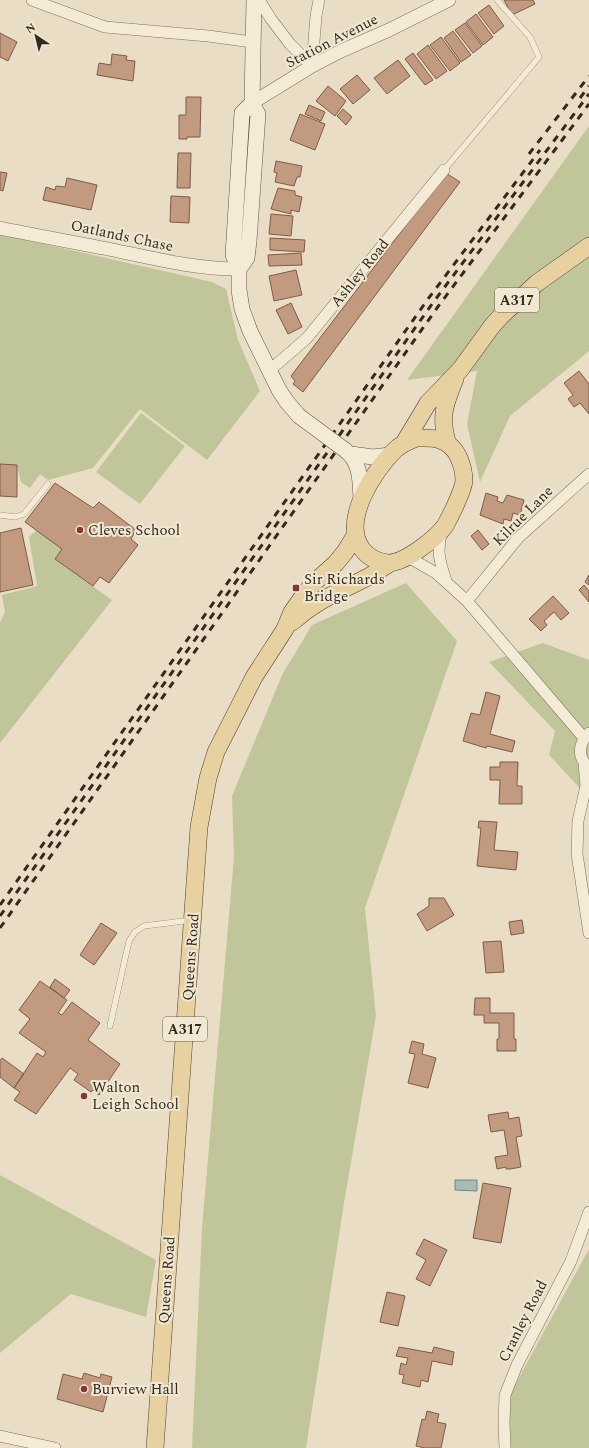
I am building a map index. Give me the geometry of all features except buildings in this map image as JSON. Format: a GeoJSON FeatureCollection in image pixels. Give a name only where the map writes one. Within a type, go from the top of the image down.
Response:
{"type":"FeatureCollection","features":[{"type":"Feature","properties":{"kind":"main road"},"geometry":{"type":"LineString","coordinates":[[254,0],[252,102],[242,113],[233,255],[239,269],[239,290],[242,309],[269,371],[287,402],[299,416],[348,452],[360,472],[361,499]]}},
{"type":"Feature","properties":{"kind":"main road","name":"A317"},"geometry":{"type":"LineString","coordinates":[[404,443],[428,403],[460,370],[492,326],[510,305],[537,283],[589,246]]}},
{"type":"Feature","properties":{"kind":"main road","name":"A317"},"geometry":{"type":"LineString","coordinates":[[448,444],[444,433],[443,413],[447,398],[460,370]]}},
{"type":"Feature","properties":{"kind":"main road"},"geometry":{"type":"LineString","coordinates":[[416,438],[426,438],[438,439],[448,444],[456,453],[462,464],[464,482],[444,527],[427,543],[408,557],[390,563],[380,562],[370,557],[358,544],[356,522],[361,499],[368,485],[390,455],[404,443],[416,438]]}},
{"type":"Feature","properties":{"kind":"main road"},"geometry":{"type":"LineString","coordinates":[[348,452],[373,457],[390,455]]}},
{"type":"Feature","properties":{"kind":"main road","name":"Queens Road"},"geometry":{"type":"LineString","coordinates":[[154,1448],[200,828],[208,778],[216,752],[229,724],[254,677],[285,629],[292,612],[306,592],[336,563],[356,534]]}},
{"type":"Feature","properties":{"kind":"main road","name":"Queens Road"},"geometry":{"type":"LineString","coordinates":[[285,629],[316,603],[364,579],[390,563]]}},
{"type":"Feature","properties":{"kind":"street"},"geometry":{"type":"LineString","coordinates":[[32,0],[105,26],[208,36],[252,42]]}},
{"type":"Feature","properties":{"kind":"street"},"geometry":{"type":"LineString","coordinates":[[259,0],[290,44],[312,66]]}},
{"type":"Feature","properties":{"kind":"street"},"geometry":{"type":"LineString","coordinates":[[312,66],[316,16],[319,0]]}},
{"type":"Feature","properties":{"kind":"street","name":"Station Avenue"},"geometry":{"type":"LineString","coordinates":[[252,102],[312,66],[341,51],[389,30],[450,0]]}},
{"type":"Feature","properties":{"kind":"street","name":"Ashley Road"},"geometry":{"type":"LineString","coordinates":[[269,371],[307,338],[444,170]]}},
{"type":"Feature","properties":{"kind":"street","name":"Oatlands Chase"},"geometry":{"type":"LineString","coordinates":[[0,228],[77,242],[190,266],[239,269]]}},
{"type":"Feature","properties":{"kind":"street","name":"Kilrue Lane"},"geometry":{"type":"LineString","coordinates":[[467,601],[518,538],[589,474]]}},
{"type":"Feature","properties":{"kind":"street"},"geometry":{"type":"LineString","coordinates":[[444,527],[438,543],[439,555],[446,581]]}},
{"type":"Feature","properties":{"kind":"street"},"geometry":{"type":"LineString","coordinates":[[408,557],[436,573],[467,601],[586,735],[581,744],[580,752],[586,766],[586,786],[578,820],[578,854],[589,933]]}},
{"type":"Feature","properties":{"kind":"street","name":"Cranley Road"},"geometry":{"type":"LineString","coordinates":[[505,1448],[505,1395],[517,1364],[571,1261],[589,1212]]}},
{"type":"Feature","properties":{"kind":"street"},"geometry":{"type":"LineString","coordinates":[[0,1436],[55,1448]]}},
{"type":"Feature","properties":{"kind":"lane"},"geometry":{"type":"LineString","coordinates":[[444,170],[539,57],[530,36],[498,0]]}},
{"type":"Feature","properties":{"kind":"lane"},"geometry":{"type":"LineString","coordinates":[[0,515],[15,517],[24,514],[48,484]]}},
{"type":"Feature","properties":{"kind":"lane"},"geometry":{"type":"LineString","coordinates":[[110,1026],[129,940],[144,926],[193,920]]}},
{"type":"Feature","properties":{"kind":"green space"},"geometry":{"type":"Polygon","coordinates":[[[589,126],[589,351],[510,416],[480,482],[467,424],[477,371],[407,380],[589,126]]]}},
{"type":"Feature","properties":{"kind":"green space"},"geometry":{"type":"Polygon","coordinates":[[[0,234],[212,282],[226,289],[238,340],[260,391],[207,460],[140,409],[93,468],[48,480],[40,474],[30,488],[21,482],[17,465],[0,464],[0,234]]]}},
{"type":"Feature","properties":{"kind":"green space"},"geometry":{"type":"Polygon","coordinates":[[[141,413],[185,446],[140,504],[96,472],[141,413]]]}},
{"type":"Feature","properties":{"kind":"green space"},"geometry":{"type":"Polygon","coordinates":[[[37,530],[62,549],[55,559],[112,600],[0,743],[0,622],[5,612],[2,595],[37,586],[29,537],[37,530]]]}},
{"type":"Feature","properties":{"kind":"green space"},"geometry":{"type":"Polygon","coordinates":[[[406,583],[457,641],[365,908],[376,1016],[344,1203],[306,1448],[192,1448],[202,1228],[234,857],[232,796],[282,675],[312,625],[406,583]]]}},
{"type":"Feature","properties":{"kind":"green space"},"geometry":{"type":"Polygon","coordinates":[[[543,643],[589,660],[589,798],[549,755],[555,731],[489,662],[543,643]]]}},
{"type":"Feature","properties":{"kind":"green space"},"geometry":{"type":"Polygon","coordinates":[[[0,1175],[156,1260],[146,1317],[71,1294],[0,1353],[0,1175]]]}},
{"type":"Feature","properties":{"kind":"green space"},"geometry":{"type":"Polygon","coordinates":[[[589,1249],[589,1448],[511,1448],[509,1430],[510,1394],[589,1249]]]}},
{"type":"Feature","properties":{"kind":"water"},"geometry":{"type":"Polygon","coordinates":[[[455,1180],[477,1180],[477,1191],[455,1190],[455,1180]]]}},
{"type":"Feature","properties":{"kind":"railway"},"geometry":{"type":"LineString","coordinates":[[529,154],[589,76]]}},
{"type":"Feature","properties":{"kind":"railway"},"geometry":{"type":"LineString","coordinates":[[580,98],[589,86]]}},
{"type":"Feature","properties":{"kind":"railway"},"geometry":{"type":"LineString","coordinates":[[0,916],[432,304],[589,94]]}},
{"type":"Feature","properties":{"kind":"railway"},"geometry":{"type":"LineString","coordinates":[[0,928],[437,308],[589,104]]}},
{"type":"Feature","properties":{"kind":"railway"},"geometry":{"type":"LineString","coordinates":[[0,905],[428,299],[540,150]]}},
{"type":"Feature","properties":{"kind":"place","name":"Cleves School"},"geometry":{"type":"Point","coordinates":[80,530]}},
{"type":"Feature","properties":{"kind":"place","name":"Sir Richards Bridge"},"geometry":{"type":"Point","coordinates":[296,588]}},
{"type":"Feature","properties":{"kind":"place","name":"Walton Leigh School"},"geometry":{"type":"Point","coordinates":[84,1096]}},
{"type":"Feature","properties":{"kind":"place","name":"Burview Hall"},"geometry":{"type":"Point","coordinates":[84,1389]}}]}
